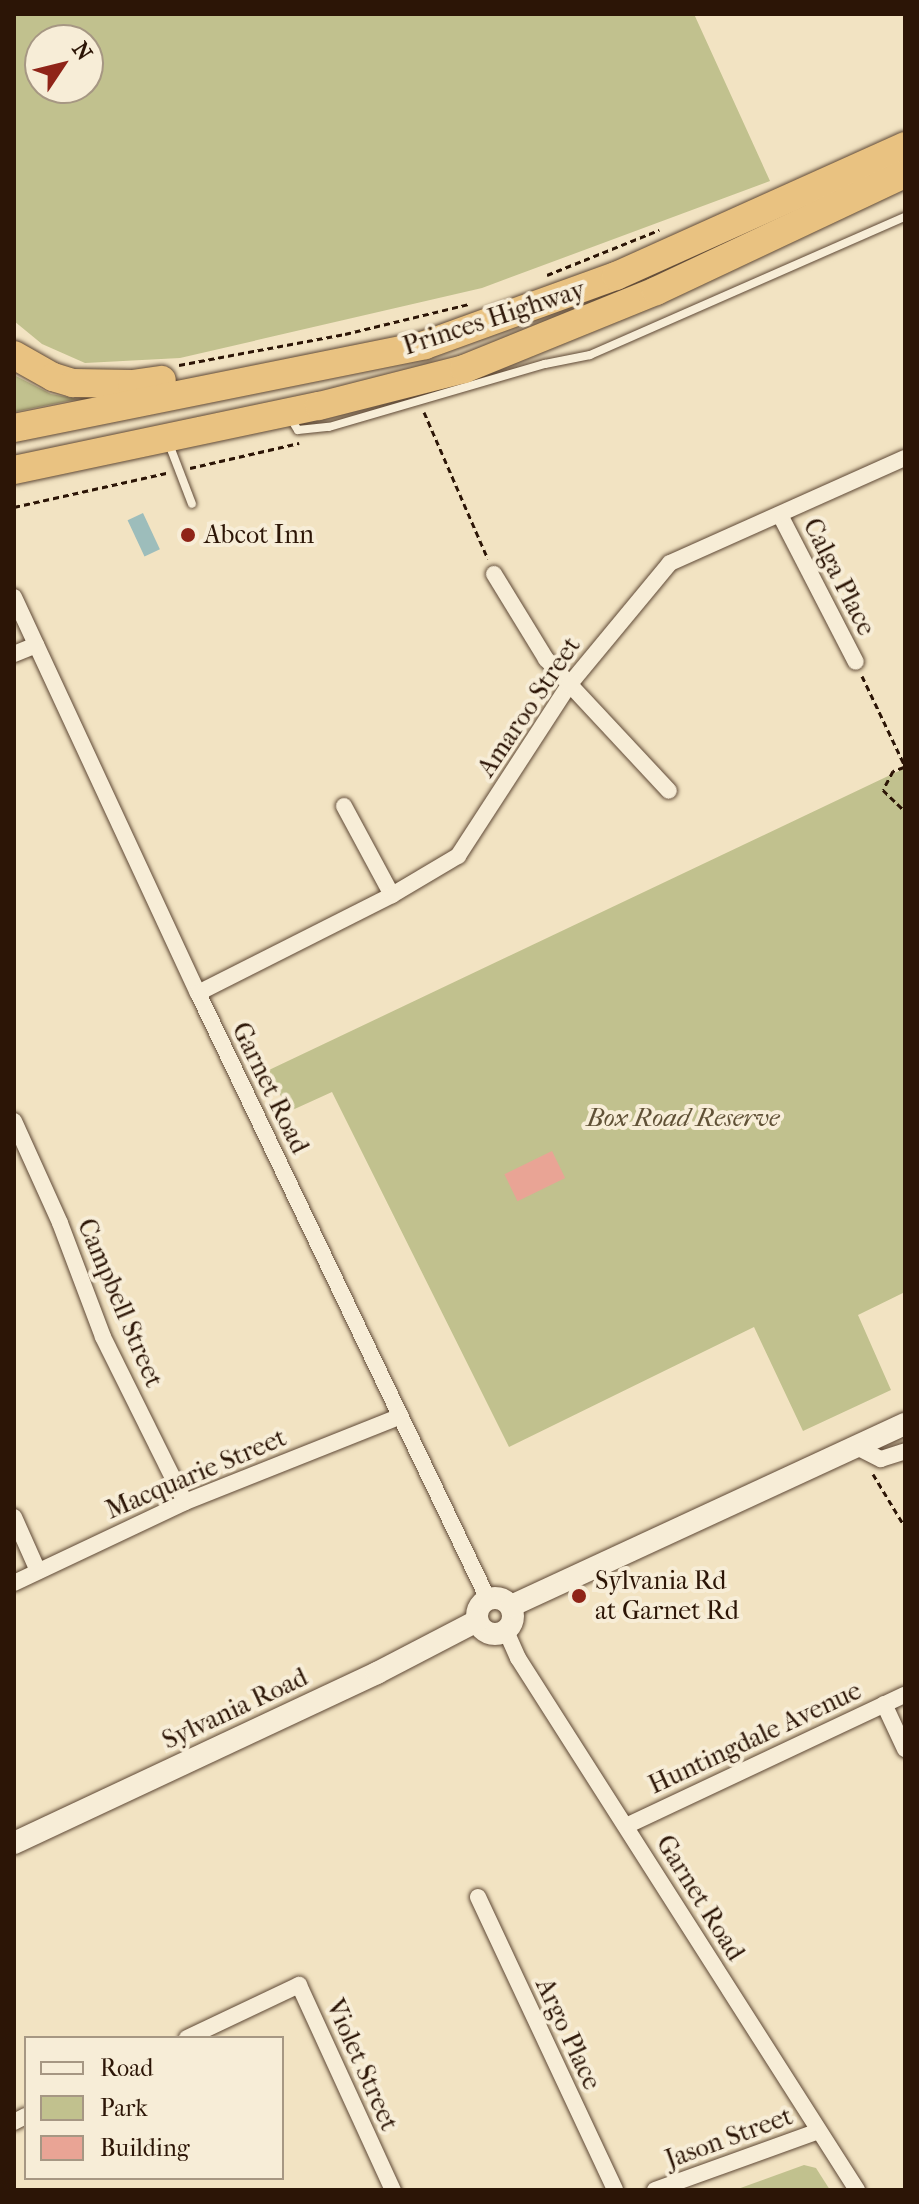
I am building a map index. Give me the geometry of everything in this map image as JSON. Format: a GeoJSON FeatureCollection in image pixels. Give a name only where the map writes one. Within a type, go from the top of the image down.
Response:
{"type":"FeatureCollection","features":[{"type":"Feature","properties":{"kind":"highway","name":"Princes Highway"},"geometry":{"type":"LineString","coordinates":[[14,428],[425,345],[616,276],[905,146]]}},
{"type":"Feature","properties":{"kind":"highway","name":"Princes Highway"},"geometry":{"type":"LineString","coordinates":[[14,470],[286,413],[541,353],[905,174]]}},
{"type":"Feature","properties":{"kind":"highway"},"geometry":{"type":"LineString","coordinates":[[14,355],[53,377],[73,383],[132,384],[172,379],[208,388]]}},
{"type":"Feature","properties":{"kind":"street","name":"Amaroo Street"},"geometry":{"type":"LineString","coordinates":[[198,993],[392,895],[458,856],[569,685],[670,563],[905,458]]}},
{"type":"Feature","properties":{"kind":"street","name":"Calga Place"},"geometry":{"type":"LineString","coordinates":[[780,515],[856,662]]}},
{"type":"Feature","properties":{"kind":"street"},"geometry":{"type":"LineString","coordinates":[[494,574],[546,659],[669,791]]}},
{"type":"Feature","properties":{"kind":"street","name":"Garnet Road"},"geometry":{"type":"LineString","coordinates":[[14,597],[198,993],[488,1599]]}},
{"type":"Feature","properties":{"kind":"street"},"geometry":{"type":"LineString","coordinates":[[14,654],[36,645]]}},
{"type":"Feature","properties":{"kind":"street"},"geometry":{"type":"LineString","coordinates":[[344,806],[392,895]]}},
{"type":"Feature","properties":{"kind":"street","name":"Campbell Street"},"geometry":{"type":"LineString","coordinates":[[14,1121],[60,1223],[103,1337],[185,1502]]}},
{"type":"Feature","properties":{"kind":"street","name":"Macquarie Street"},"geometry":{"type":"LineString","coordinates":[[14,1583],[185,1502],[401,1416]]}},
{"type":"Feature","properties":{"kind":"street"},"geometry":{"type":"LineString","coordinates":[[511,1606],[905,1424]]}},
{"type":"Feature","properties":{"kind":"street"},"geometry":{"type":"LineString","coordinates":[[857,1447],[881,1459],[905,1451]]}},
{"type":"Feature","properties":{"kind":"street"},"geometry":{"type":"LineString","coordinates":[[14,1517],[38,1571]]}},
{"type":"Feature","properties":{"kind":"street"},"geometry":{"type":"LineString","coordinates":[[500,1598],[511,1606],[513,1619],[506,1631],[490,1634],[477,1621],[478,1609],[488,1599],[500,1598]]}},
{"type":"Feature","properties":{"kind":"street","name":"Sylvania Road"},"geometry":{"type":"LineString","coordinates":[[14,1843],[377,1673],[477,1621]]}},
{"type":"Feature","properties":{"kind":"street","name":"Garnet Road"},"geometry":{"type":"LineString","coordinates":[[506,1631],[518,1658],[857,2190]]}},
{"type":"Feature","properties":{"kind":"street","name":"Huntingdale Avenue"},"geometry":{"type":"LineString","coordinates":[[626,1826],[905,1695]]}},
{"type":"Feature","properties":{"kind":"street"},"geometry":{"type":"LineString","coordinates":[[884,1704],[905,1749]]}},
{"type":"Feature","properties":{"kind":"street","name":"Argo Place"},"geometry":{"type":"LineString","coordinates":[[478,1897],[615,2190]]}},
{"type":"Feature","properties":{"kind":"street","name":"Violet Street"},"geometry":{"type":"LineString","coordinates":[[191,2036],[299,1985],[393,2190]]}},
{"type":"Feature","properties":{"kind":"street","name":"Jason Street"},"geometry":{"type":"LineString","coordinates":[[655,2190],[819,2131]]}},
{"type":"Feature","properties":{"kind":"lane"},"geometry":{"type":"LineString","coordinates":[[541,353],[590,355],[905,217]]}},
{"type":"Feature","properties":{"kind":"lane","name":"Princes Highway"},"geometry":{"type":"LineString","coordinates":[[286,413],[298,430],[329,427],[420,403],[541,353]]}},
{"type":"Feature","properties":{"kind":"lane"},"geometry":{"type":"LineString","coordinates":[[166,436],[192,504]]}},
{"type":"Feature","properties":{"kind":"path"},"geometry":{"type":"LineString","coordinates":[[547,275],[664,228]]}},
{"type":"Feature","properties":{"kind":"path"},"geometry":{"type":"LineString","coordinates":[[177,366],[345,334],[474,303]]}},
{"type":"Feature","properties":{"kind":"path"},"geometry":{"type":"LineString","coordinates":[[420,403],[494,574]]}},
{"type":"Feature","properties":{"kind":"path"},"geometry":{"type":"LineString","coordinates":[[14,507],[302,443]]}},
{"type":"Feature","properties":{"kind":"path"},"geometry":{"type":"LineString","coordinates":[[856,662],[905,766],[893,771],[883,790],[905,811]]}},
{"type":"Feature","properties":{"kind":"path"},"geometry":{"type":"LineString","coordinates":[[857,1447],[905,1527]]}},
{"type":"Feature","properties":{"kind":"green space"},"geometry":{"type":"Polygon","coordinates":[[[14,14],[694,14],[770,181],[482,288],[180,358],[85,363],[42,344],[14,321],[14,14]]]}},
{"type":"Feature","properties":{"kind":"green space"},"geometry":{"type":"Polygon","coordinates":[[[14,375],[51,394],[78,399],[14,412],[14,375]]]}},
{"type":"Feature","properties":{"kind":"green space","name":"Box Road Reserve"},"geometry":{"type":"Polygon","coordinates":[[[905,768],[905,1292],[858,1315],[891,1390],[803,1431],[754,1327],[509,1447],[332,1092],[288,1112],[269,1070],[905,768]]]}},
{"type":"Feature","properties":{"kind":"green space"},"geometry":{"type":"Polygon","coordinates":[[[804,2165],[816,2168],[830,2190],[735,2190],[804,2165]]]}},
{"type":"Feature","properties":{"kind":"water"},"geometry":{"type":"Polygon","coordinates":[[[143,513],[160,549],[144,556],[128,520],[143,513]]]}},
{"type":"Feature","properties":{"kind":"building"},"geometry":{"type":"Polygon","coordinates":[[[552,1151],[565,1178],[518,1201],[504,1174],[552,1151]]]}},
{"type":"Feature","properties":{"kind":"place","name":"Abcot Inn"},"geometry":{"type":"Point","coordinates":[188,535]}},
{"type":"Feature","properties":{"kind":"place","name":"Sylvania Rd at Garnet Rd"},"geometry":{"type":"Point","coordinates":[579,1596]}}]}
